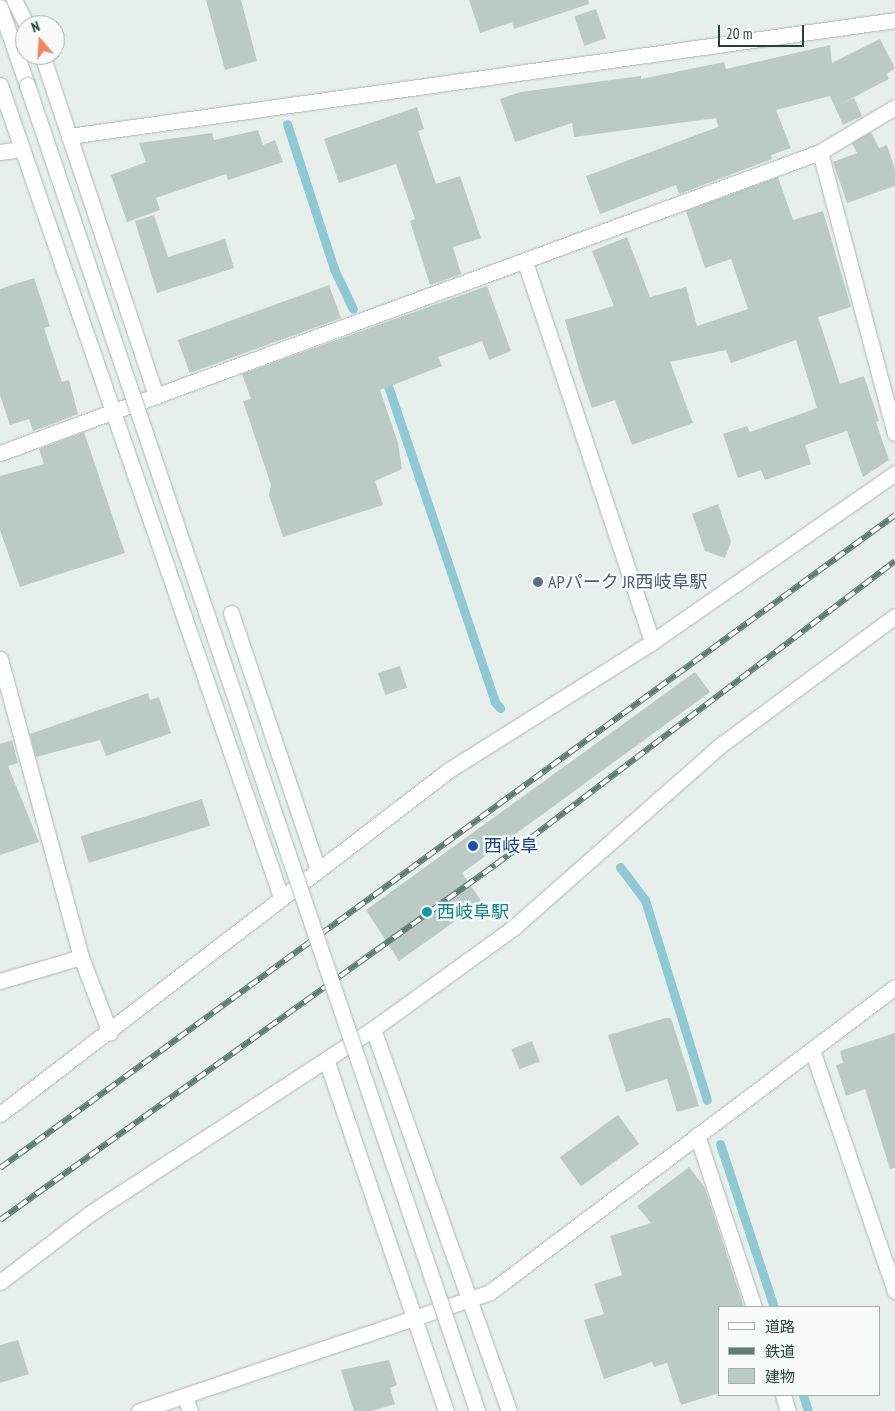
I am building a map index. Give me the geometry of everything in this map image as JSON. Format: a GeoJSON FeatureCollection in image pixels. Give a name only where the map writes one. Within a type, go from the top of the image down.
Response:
{"type":"FeatureCollection","features":[{"type":"Feature","properties":{"kind":"street"},"geometry":{"type":"LineString","coordinates":[[14,0],[22,15]]}},
{"type":"Feature","properties":{"kind":"street"},"geometry":{"type":"LineString","coordinates":[[0,7],[477,1411]]}},
{"type":"Feature","properties":{"kind":"street"},"geometry":{"type":"LineString","coordinates":[[69,136],[895,20]]}},
{"type":"Feature","properties":{"kind":"street"},"geometry":{"type":"LineString","coordinates":[[45,65],[156,396]]}},
{"type":"Feature","properties":{"kind":"street"},"geometry":{"type":"LineString","coordinates":[[0,85],[111,412],[281,897]]}},
{"type":"Feature","properties":{"kind":"street"},"geometry":{"type":"LineString","coordinates":[[0,452],[525,262],[662,208],[820,152],[895,106]]}},
{"type":"Feature","properties":{"kind":"street"},"geometry":{"type":"LineString","coordinates":[[0,152],[22,149]]}},
{"type":"Feature","properties":{"kind":"street"},"geometry":{"type":"LineString","coordinates":[[820,152],[895,433]]}},
{"type":"Feature","properties":{"kind":"street"},"geometry":{"type":"LineString","coordinates":[[525,262],[652,642]]}},
{"type":"Feature","properties":{"kind":"street"},"geometry":{"type":"LineString","coordinates":[[0,1114],[110,1033],[281,897],[471,755],[652,642],[895,473]]}},
{"type":"Feature","properties":{"kind":"street"},"geometry":{"type":"LineString","coordinates":[[231,613],[318,870]]}},
{"type":"Feature","properties":{"kind":"street"},"geometry":{"type":"LineString","coordinates":[[0,1282],[92,1212],[373,1029],[513,928],[718,747],[895,616]]}},
{"type":"Feature","properties":{"kind":"street"},"geometry":{"type":"LineString","coordinates":[[0,659],[80,957],[110,1033]]}},
{"type":"Feature","properties":{"kind":"street"},"geometry":{"type":"LineString","coordinates":[[0,981],[80,957]]}},
{"type":"Feature","properties":{"kind":"street"},"geometry":{"type":"LineString","coordinates":[[139,1411],[415,1320],[470,1297],[490,1292],[895,988]]}},
{"type":"Feature","properties":{"kind":"street"},"geometry":{"type":"LineString","coordinates":[[373,1029],[509,1411]]}},
{"type":"Feature","properties":{"kind":"street"},"geometry":{"type":"LineString","coordinates":[[812,1050],[895,1291]]}},
{"type":"Feature","properties":{"kind":"street"},"geometry":{"type":"LineString","coordinates":[[326,1059],[446,1411]]}},
{"type":"Feature","properties":{"kind":"street"},"geometry":{"type":"LineString","coordinates":[[697,1135],[754,1306]]}},
{"type":"Feature","properties":{"kind":"street"},"geometry":{"type":"LineString","coordinates":[[185,1396],[190,1411]]}},
{"type":"Feature","properties":{"kind":"street"},"geometry":{"type":"LineString","coordinates":[[783,1396],[788,1411]]}},
{"type":"Feature","properties":{"kind":"building"},"geometry":{"type":"Polygon","coordinates":[[[206,0],[241,0],[257,61],[225,70],[206,0]]]}},
{"type":"Feature","properties":{"kind":"building"},"geometry":{"type":"Polygon","coordinates":[[[469,0],[588,0],[589,4],[514,29],[512,22],[480,33],[469,0]]]}},
{"type":"Feature","properties":{"kind":"building"},"geometry":{"type":"Polygon","coordinates":[[[596,9],[606,38],[584,46],[574,16],[596,9]]]}},
{"type":"Feature","properties":{"kind":"building"},"geometry":{"type":"Polygon","coordinates":[[[880,39],[895,68],[887,74],[889,79],[835,107],[830,96],[776,110],[791,148],[771,155],[772,159],[679,194],[676,185],[600,214],[586,176],[718,127],[716,118],[574,137],[572,123],[515,142],[500,99],[521,92],[641,76],[641,79],[724,62],[726,69],[830,45],[832,63],[880,39]]]}},
{"type":"Feature","properties":{"kind":"building"},"geometry":{"type":"Polygon","coordinates":[[[854,98],[862,116],[843,125],[835,107],[854,98]]]}},
{"type":"Feature","properties":{"kind":"building"},"geometry":{"type":"Polygon","coordinates":[[[417,107],[424,129],[418,131],[436,184],[460,176],[481,238],[453,247],[461,274],[430,285],[410,221],[415,219],[396,164],[339,183],[324,139],[417,107]]]}},
{"type":"Feature","properties":{"kind":"building"},"geometry":{"type":"Polygon","coordinates":[[[258,130],[263,145],[275,140],[283,162],[228,180],[226,174],[156,198],[160,210],[127,222],[111,175],[146,162],[139,143],[212,133],[214,140],[258,130]]]}},
{"type":"Feature","properties":{"kind":"building"},"geometry":{"type":"Polygon","coordinates":[[[871,132],[879,148],[887,145],[895,169],[895,186],[847,203],[833,162],[857,153],[852,143],[871,132]]]}},
{"type":"Feature","properties":{"kind":"building"},"geometry":{"type":"Polygon","coordinates":[[[778,177],[793,220],[823,211],[851,307],[818,317],[840,384],[864,376],[879,421],[876,422],[889,460],[863,477],[847,431],[805,445],[811,464],[765,480],[761,470],[738,478],[723,434],[747,426],[750,432],[817,408],[796,340],[731,363],[726,350],[670,362],[693,423],[632,445],[615,400],[592,408],[579,370],[565,320],[614,306],[592,251],[627,237],[650,297],[686,287],[697,326],[748,309],[731,259],[705,268],[686,211],[778,177]]]}},
{"type":"Feature","properties":{"kind":"building"},"geometry":{"type":"Polygon","coordinates":[[[154,215],[168,257],[225,239],[234,268],[157,293],[135,221],[154,215]]]}},
{"type":"Feature","properties":{"kind":"building"},"geometry":{"type":"Polygon","coordinates":[[[34,278],[50,326],[44,328],[62,382],[69,380],[78,414],[33,431],[29,419],[10,425],[0,395],[0,289],[34,278]]]}},
{"type":"Feature","properties":{"kind":"building"},"geometry":{"type":"Polygon","coordinates":[[[329,285],[341,318],[190,373],[178,340],[329,285]]]}},
{"type":"Feature","properties":{"kind":"building"},"geometry":{"type":"Polygon","coordinates":[[[487,286],[511,351],[489,360],[482,341],[438,357],[442,366],[380,390],[398,443],[402,469],[375,481],[383,505],[283,537],[269,495],[271,485],[243,401],[251,399],[242,374],[487,286]]]}},
{"type":"Feature","properties":{"kind":"building"},"geometry":{"type":"Polygon","coordinates":[[[84,432],[125,553],[20,587],[0,530],[0,476],[44,464],[39,449],[84,432]]]}},
{"type":"Feature","properties":{"kind":"building"},"geometry":{"type":"Polygon","coordinates":[[[718,504],[731,542],[725,558],[705,551],[692,514],[718,504]]]}},
{"type":"Feature","properties":{"kind":"building"},"geometry":{"type":"Polygon","coordinates":[[[400,666],[407,688],[385,695],[378,673],[400,666]]]}},
{"type":"Feature","properties":{"kind":"building"},"geometry":{"type":"Polygon","coordinates":[[[695,672],[710,692],[462,873],[482,902],[399,961],[366,910],[695,672]]]}},
{"type":"Feature","properties":{"kind":"building"},"geometry":{"type":"Polygon","coordinates":[[[148,693],[150,700],[159,697],[171,733],[106,756],[100,740],[36,757],[30,734],[148,693]]]}},
{"type":"Feature","properties":{"kind":"building"},"geometry":{"type":"Polygon","coordinates":[[[12,740],[18,763],[8,766],[39,842],[0,855],[0,744],[12,740]]]}},
{"type":"Feature","properties":{"kind":"building"},"geometry":{"type":"Polygon","coordinates":[[[202,799],[210,826],[89,863],[81,836],[202,799]]]}},
{"type":"Feature","properties":{"kind":"building"},"geometry":{"type":"Polygon","coordinates":[[[671,1018],[699,1106],[677,1112],[667,1079],[626,1092],[608,1035],[671,1018]]]}},
{"type":"Feature","properties":{"kind":"building"},"geometry":{"type":"Polygon","coordinates":[[[895,1033],[895,1168],[890,1169],[865,1089],[846,1096],[836,1065],[843,1063],[840,1051],[895,1033]]]}},
{"type":"Feature","properties":{"kind":"building"},"geometry":{"type":"Polygon","coordinates":[[[532,1041],[540,1062],[519,1069],[511,1049],[532,1041]]]}},
{"type":"Feature","properties":{"kind":"building"},"geometry":{"type":"Polygon","coordinates":[[[618,1115],[639,1144],[581,1186],[560,1157],[618,1115]]]}},
{"type":"Feature","properties":{"kind":"building"},"geometry":{"type":"Polygon","coordinates":[[[689,1167],[705,1188],[744,1306],[718,1306],[718,1393],[681,1405],[667,1363],[654,1367],[652,1362],[604,1379],[584,1320],[604,1314],[594,1284],[622,1275],[610,1236],[651,1223],[637,1206],[689,1167]]]}},
{"type":"Feature","properties":{"kind":"building"},"geometry":{"type":"Polygon","coordinates":[[[18,1340],[29,1374],[0,1383],[0,1345],[18,1340]]]}},
{"type":"Feature","properties":{"kind":"building"},"geometry":{"type":"Polygon","coordinates":[[[389,1360],[397,1385],[390,1388],[395,1404],[372,1411],[354,1411],[341,1370],[389,1360]]]}},
{"type":"Feature","properties":{"kind":"waterway"},"geometry":{"type":"LineString","coordinates":[[287,124],[334,269],[353,309]]}},
{"type":"Feature","properties":{"kind":"waterway"},"geometry":{"type":"LineString","coordinates":[[385,377],[495,702],[500,708]]}},
{"type":"Feature","properties":{"kind":"waterway"},"geometry":{"type":"LineString","coordinates":[[620,867],[645,900],[707,1100]]}},
{"type":"Feature","properties":{"kind":"waterway"},"geometry":{"type":"LineString","coordinates":[[720,1144],[774,1306]]}},
{"type":"Feature","properties":{"kind":"waterway"},"geometry":{"type":"LineString","coordinates":[[803,1396],[808,1411]]}},
{"type":"Feature","properties":{"kind":"railway"},"geometry":{"type":"LineString","coordinates":[[0,1168],[895,515]]}},
{"type":"Feature","properties":{"kind":"railway"},"geometry":{"type":"LineString","coordinates":[[0,1220],[495,865],[895,561]]}},
{"type":"Feature","properties":{"kind":"place","name":"APパーク JR西岐阜駅"},"geometry":{"type":"Point","coordinates":[538,582]}},
{"type":"Feature","properties":{"kind":"place","name":"西岐阜"},"geometry":{"type":"Point","coordinates":[473,846]}},
{"type":"Feature","properties":{"kind":"place","name":"西岐阜駅"},"geometry":{"type":"Point","coordinates":[427,912]}}]}
